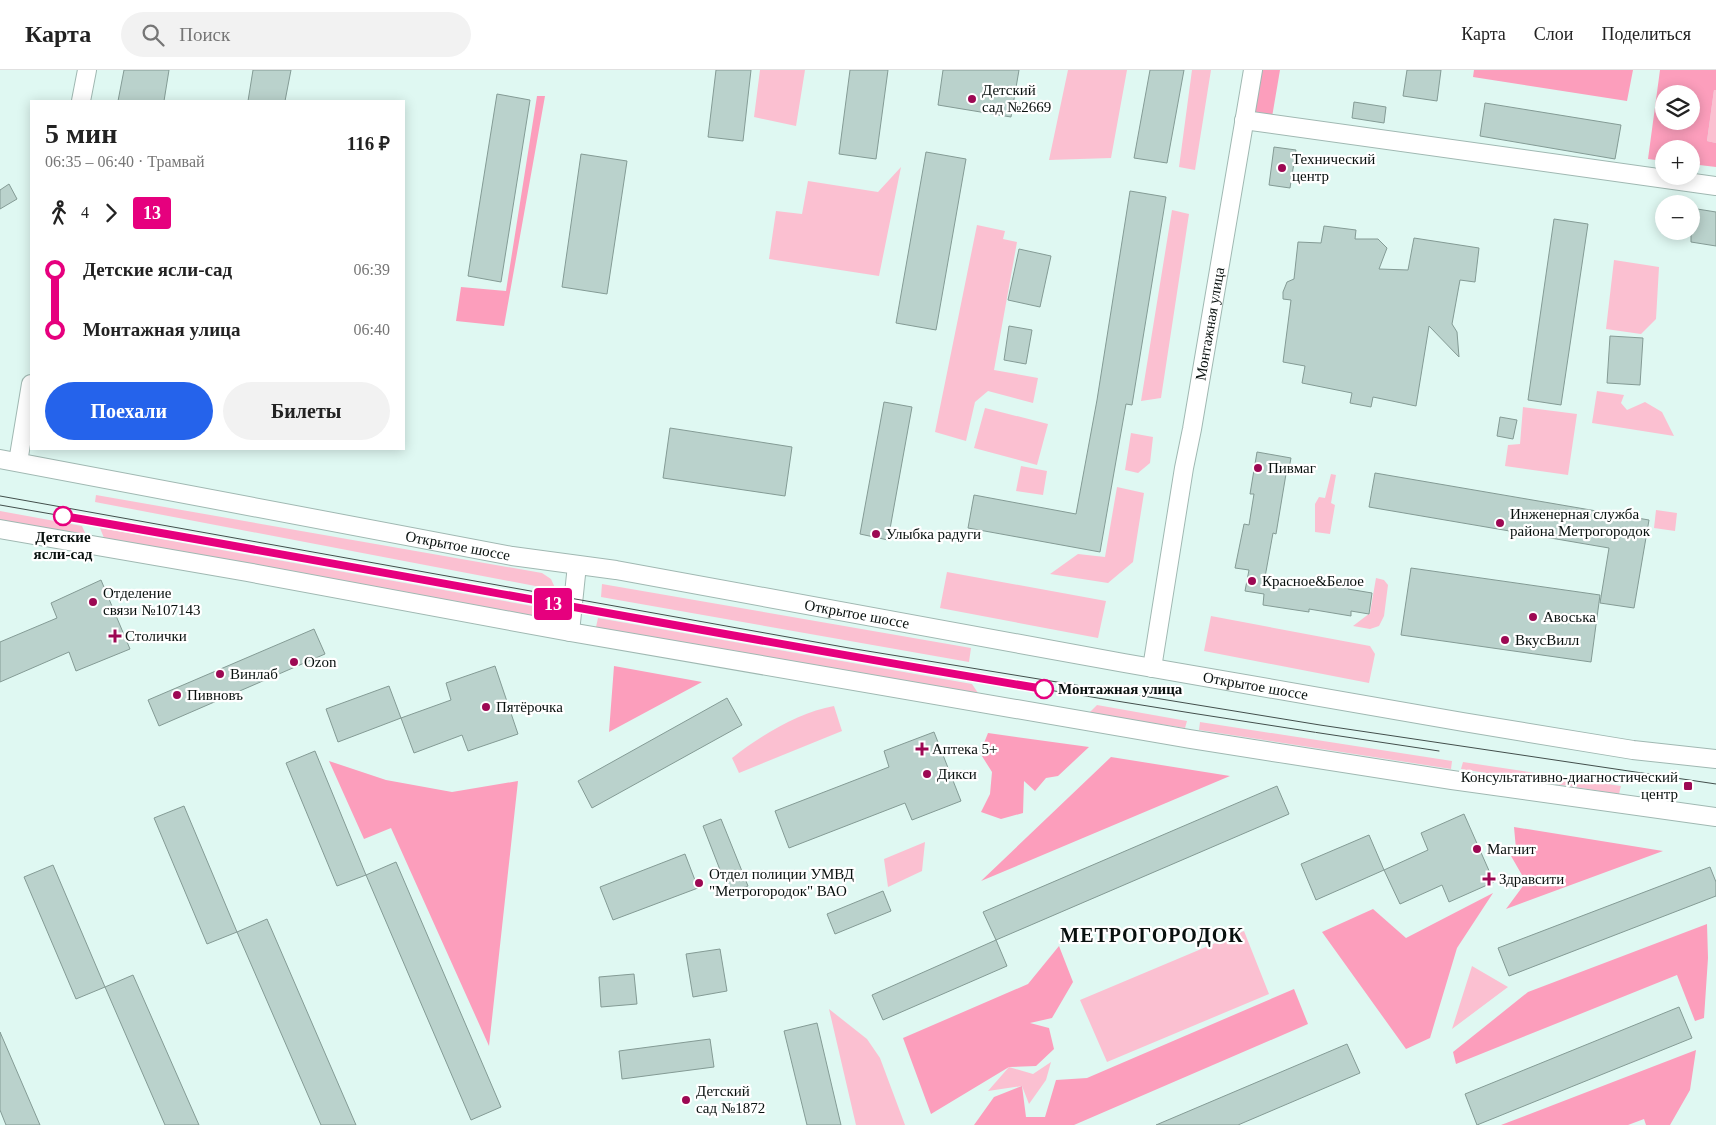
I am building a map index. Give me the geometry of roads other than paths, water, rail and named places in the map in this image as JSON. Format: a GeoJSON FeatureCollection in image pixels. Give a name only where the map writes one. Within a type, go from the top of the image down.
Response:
{"type":"FeatureCollection","features":[{"type":"Feature","properties":{"kind":"street"},"geometry":{"type":"LineString","coordinates":[[81,100],[86,70]]}},
{"type":"Feature","properties":{"kind":"street","name":"Монтажная улица"},"geometry":{"type":"LineString","coordinates":[[1152,668],[1253,70]]}},
{"type":"Feature","properties":{"kind":"street"},"geometry":{"type":"LineString","coordinates":[[1244,120],[1716,186]]}},
{"type":"Feature","properties":{"kind":"street"},"geometry":{"type":"LineString","coordinates":[[18,462],[30,390]]}},
{"type":"Feature","properties":{"kind":"street","name":"Открытое шоссе"},"geometry":{"type":"LineString","coordinates":[[0,459],[503,554],[625,572],[1152,668],[1604,745],[1716,759]]}},
{"type":"Feature","properties":{"kind":"street"},"geometry":{"type":"LineString","coordinates":[[0,529],[570,632],[1190,738],[1452,780],[1716,817]]}},
{"type":"Feature","properties":{"kind":"street"},"geometry":{"type":"LineString","coordinates":[[570,632],[577,565]]}},
{"type":"Feature","properties":{"kind":"tram line"},"geometry":{"type":"LineString","coordinates":[[0,496],[849,648],[1320,725],[1716,784]]}},
{"type":"Feature","properties":{"kind":"tram line"},"geometry":{"type":"LineString","coordinates":[[0,505],[337,564]]}},
{"type":"Feature","properties":{"kind":"tram line","name":"13"},"geometry":{"type":"LineString","coordinates":[[63,516],[408,576],[572,608],[848,657],[1044,689]]}},
{"type":"Feature","properties":{"kind":"tram line"},"geometry":{"type":"LineString","coordinates":[[453,585],[945,673],[1439,751]]}},
{"type":"Feature","properties":{"kind":"place","name":"Детский сад №2669"},"geometry":{"type":"Point","coordinates":[972,99]}},
{"type":"Feature","properties":{"kind":"place","name":"Технический центр"},"geometry":{"type":"Point","coordinates":[1282,168]}},
{"type":"Feature","properties":{"kind":"place","name":"Пивмаг"},"geometry":{"type":"Point","coordinates":[1258,468]}},
{"type":"Feature","properties":{"kind":"place","name":"Детские ясли-сад"},"geometry":{"type":"Point","coordinates":[63,516]}},
{"type":"Feature","properties":{"kind":"place","name":"Инженерная служба района Метрогородок"},"geometry":{"type":"Point","coordinates":[1500,523]}},
{"type":"Feature","properties":{"kind":"place","name":"Улыбка радуги"},"geometry":{"type":"Point","coordinates":[876,534]}},
{"type":"Feature","properties":{"kind":"place","name":"Красное&Белое"},"geometry":{"type":"Point","coordinates":[1252,581]}},
{"type":"Feature","properties":{"kind":"place","name":"Отделение связи №107143"},"geometry":{"type":"Point","coordinates":[93,602]}},
{"type":"Feature","properties":{"kind":"place","name":"Авоська"},"geometry":{"type":"Point","coordinates":[1533,617]}},
{"type":"Feature","properties":{"kind":"place","name":"Столички"},"geometry":{"type":"Point","coordinates":[115,636]}},
{"type":"Feature","properties":{"kind":"place","name":"ВкусВилл"},"geometry":{"type":"Point","coordinates":[1505,640]}},
{"type":"Feature","properties":{"kind":"place","name":"Ozon"},"geometry":{"type":"Point","coordinates":[294,662]}},
{"type":"Feature","properties":{"kind":"place","name":"Винлаб"},"geometry":{"type":"Point","coordinates":[220,674]}},
{"type":"Feature","properties":{"kind":"place","name":"Монтажная улица"},"geometry":{"type":"Point","coordinates":[1044,689]}},
{"type":"Feature","properties":{"kind":"place","name":"Пивновъ"},"geometry":{"type":"Point","coordinates":[177,695]}},
{"type":"Feature","properties":{"kind":"place","name":"Пятёрочка"},"geometry":{"type":"Point","coordinates":[486,707]}},
{"type":"Feature","properties":{"kind":"place","name":"Аптека 5+"},"geometry":{"type":"Point","coordinates":[922,749]}},
{"type":"Feature","properties":{"kind":"place","name":"Дикси"},"geometry":{"type":"Point","coordinates":[927,774]}},
{"type":"Feature","properties":{"kind":"place","name":"Консультативно-диагностический центр"},"geometry":{"type":"Point","coordinates":[1688,786]}},
{"type":"Feature","properties":{"kind":"place","name":"Магнит"},"geometry":{"type":"Point","coordinates":[1477,849]}},
{"type":"Feature","properties":{"kind":"place","name":"Здравсити"},"geometry":{"type":"Point","coordinates":[1489,879]}},
{"type":"Feature","properties":{"kind":"place","name":"Отдел полиции УМВД \"Метрогородок\" ВАО"},"geometry":{"type":"Point","coordinates":[699,883]}},
{"type":"Feature","properties":{"kind":"place","name":"Детский сад №1872"},"geometry":{"type":"Point","coordinates":[686,1100]}},
{"type":"Feature","properties":{"kind":"district","name":"МЕТРОГОРОДОК"},"geometry":{"type":"Point","coordinates":[1152,935]}}]}
